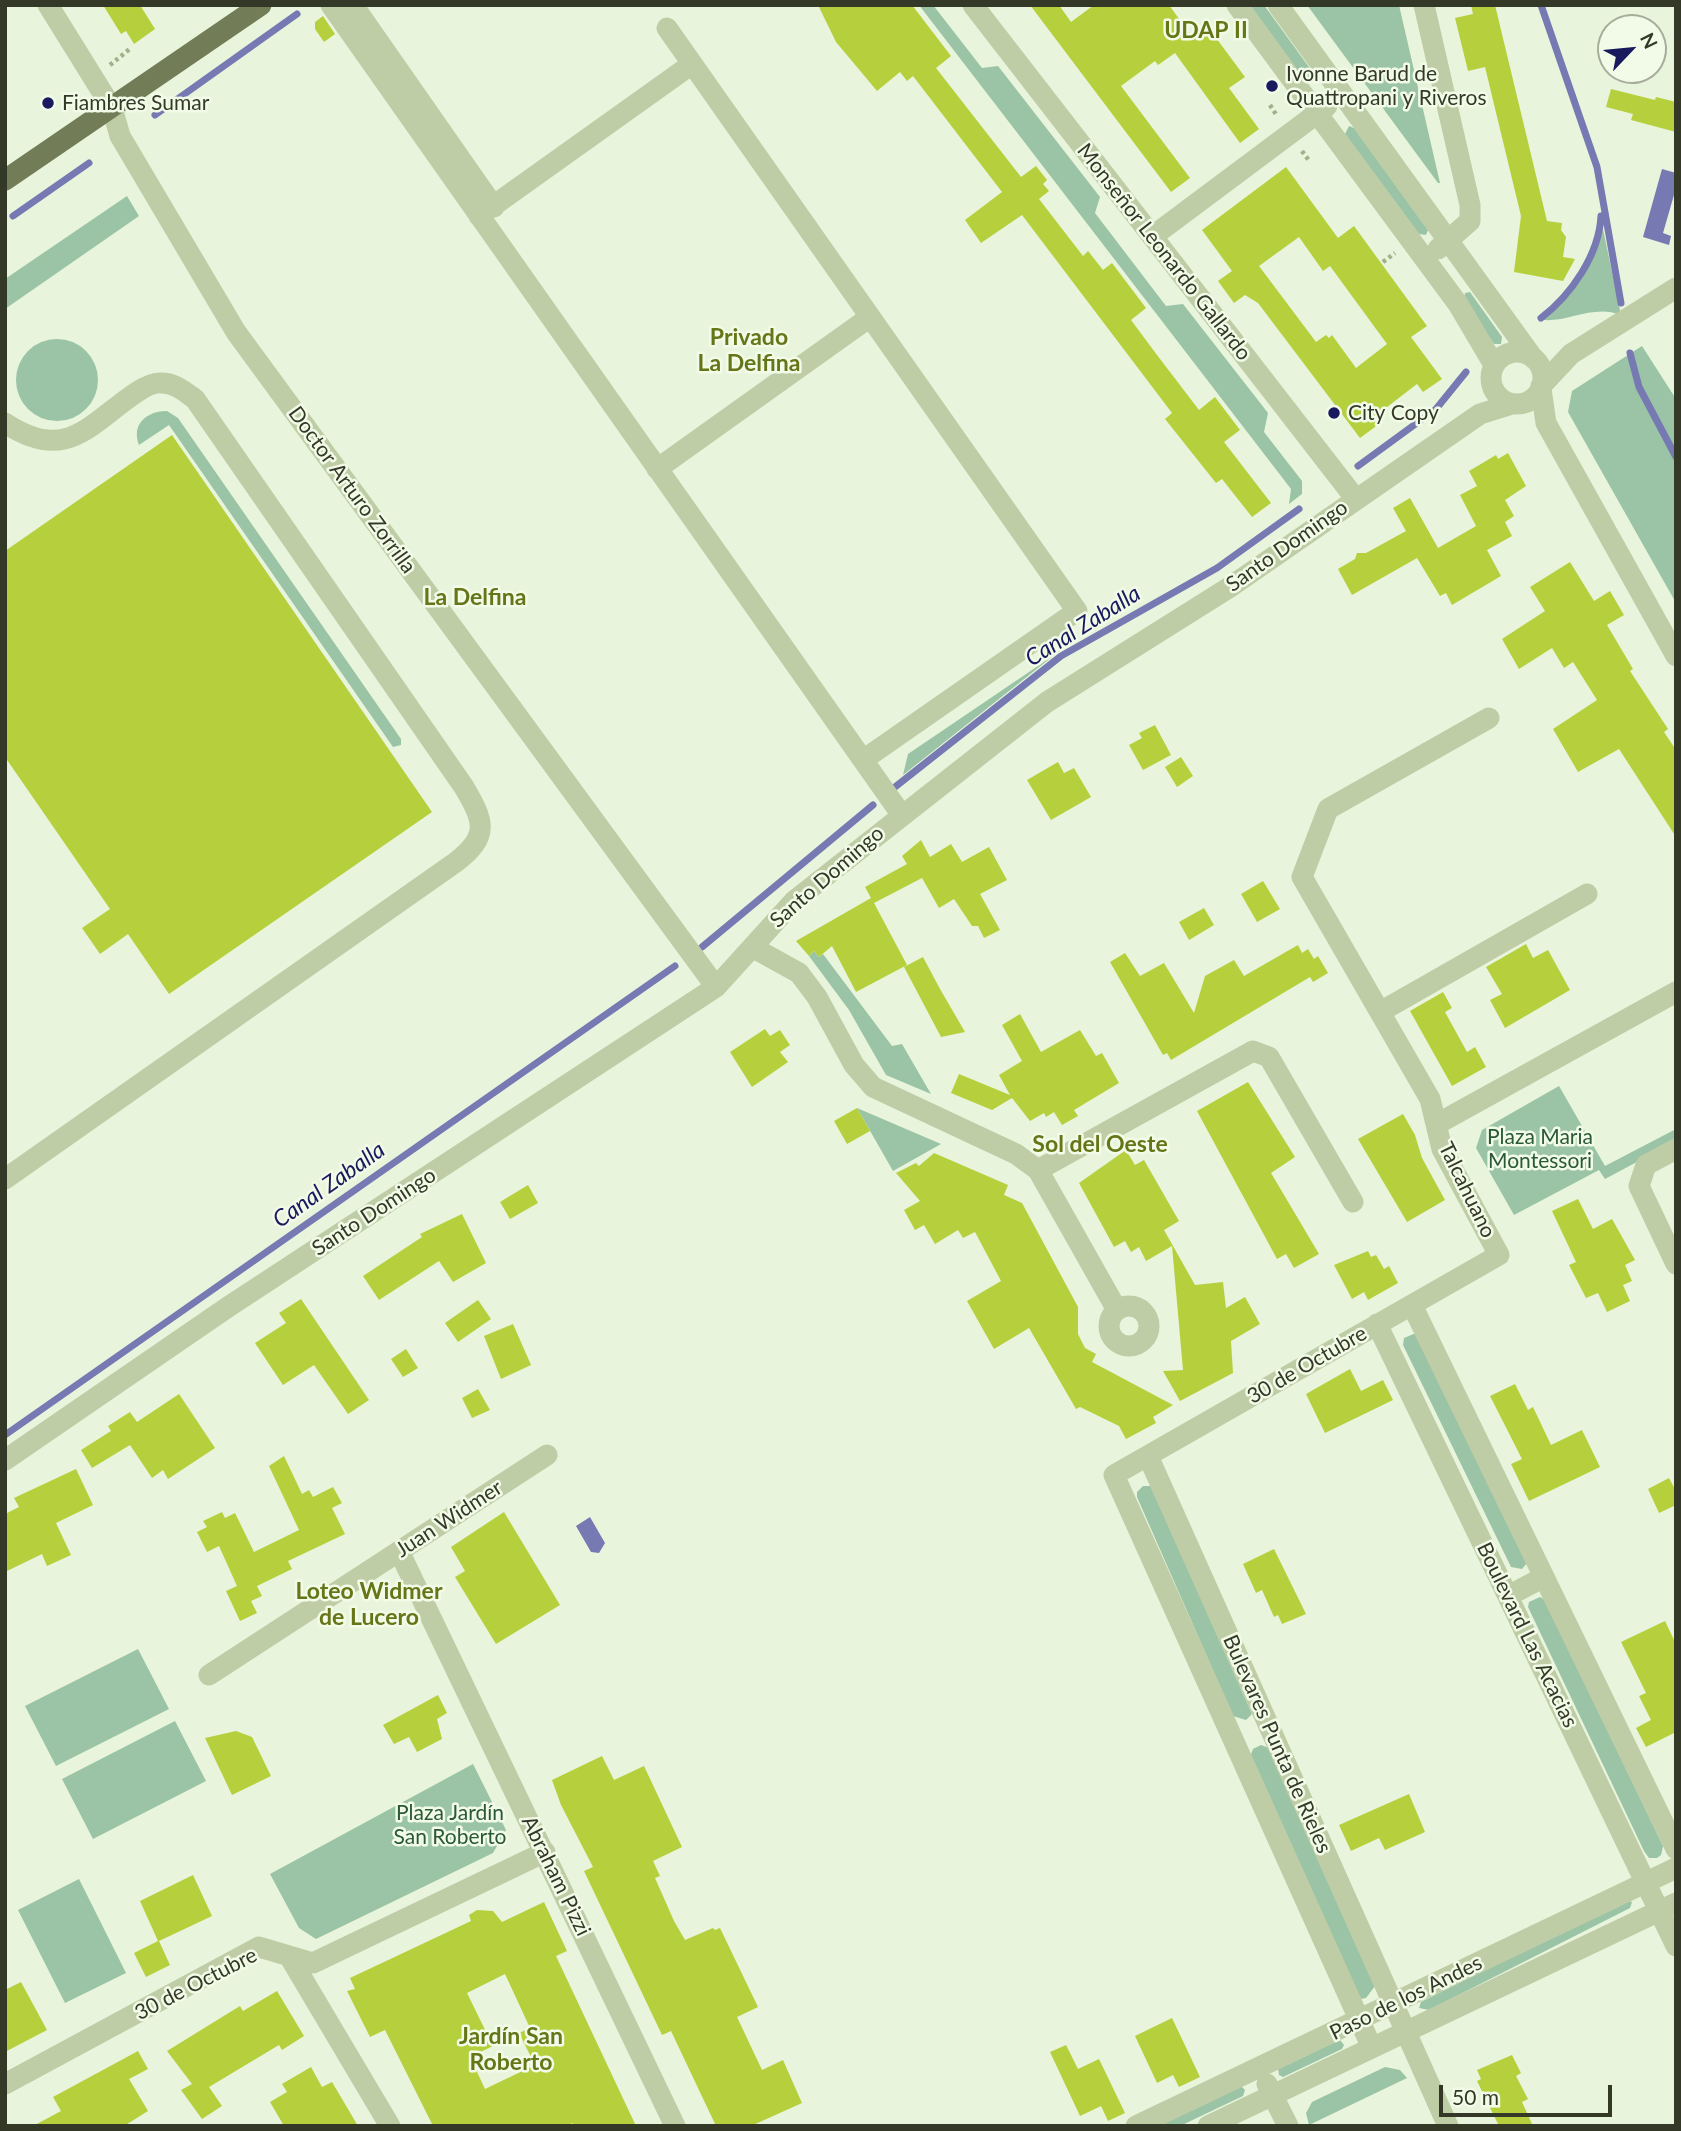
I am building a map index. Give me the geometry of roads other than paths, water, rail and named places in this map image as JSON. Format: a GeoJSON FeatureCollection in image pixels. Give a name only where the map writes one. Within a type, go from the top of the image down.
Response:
{"type":"FeatureCollection","features":[{"type":"Feature","properties":{"kind":"main road"},"geometry":{"type":"LineString","coordinates":[[5,180],[261,5]]}},
{"type":"Feature","properties":{"kind":"street","name":"Doctor Arturo Zorrilla"},"geometry":{"type":"LineString","coordinates":[[48,5],[112,108],[120,136],[236,332],[716,987]]}},
{"type":"Feature","properties":{"kind":"street"},"geometry":{"type":"LineString","coordinates":[[331,5],[486,212]]}},
{"type":"Feature","properties":{"kind":"street"},"geometry":{"type":"LineString","coordinates":[[353,5],[486,212],[657,469],[901,814]]}},
{"type":"Feature","properties":{"kind":"street","name":"Monseñor Leonardo Gallardo"},"geometry":{"type":"LineString","coordinates":[[974,5],[1355,498]]}},
{"type":"Feature","properties":{"kind":"street"},"geometry":{"type":"LineString","coordinates":[[1237,5],[1471,324],[1492,372],[1497,396],[1534,411],[1546,423],[1676,656]]}},
{"type":"Feature","properties":{"kind":"street"},"geometry":{"type":"LineString","coordinates":[[1278,5],[1534,359],[1542,372],[1541,388],[1546,423]]}},
{"type":"Feature","properties":{"kind":"street"},"geometry":{"type":"LineString","coordinates":[[1424,5],[1470,205],[1470,221],[1424,259]]}},
{"type":"Feature","properties":{"kind":"street"},"geometry":{"type":"LineString","coordinates":[[667,28],[1077,611],[863,760]]}},
{"type":"Feature","properties":{"kind":"street"},"geometry":{"type":"LineString","coordinates":[[486,212],[692,64]]}},
{"type":"Feature","properties":{"kind":"street"},"geometry":{"type":"LineString","coordinates":[[1153,236],[1342,94]]}},
{"type":"Feature","properties":{"kind":"street"},"geometry":{"type":"LineString","coordinates":[[1516,404],[1536,396],[1571,354],[1676,288]]}},
{"type":"Feature","properties":{"kind":"street"},"geometry":{"type":"LineString","coordinates":[[657,469],[870,317]]}},
{"type":"Feature","properties":{"kind":"street"},"geometry":{"type":"LineString","coordinates":[[1480,414],[1492,372],[1512,352],[1534,359],[1571,354]]}},
{"type":"Feature","properties":{"kind":"street"},"geometry":{"type":"LineString","coordinates":[[5,423],[39,439],[64,441],[88,431],[144,387],[161,382],[179,388],[195,399],[464,788],[479,813],[481,830],[476,845],[456,862],[5,1179]]}},
{"type":"Feature","properties":{"kind":"street","name":"Santo Domingo"},"geometry":{"type":"LineString","coordinates":[[5,1460],[240,1299],[716,987],[793,901],[1047,702],[1230,587],[1480,414],[1516,404]]}},
{"type":"Feature","properties":{"kind":"street","name":"Talcahuano"},"geometry":{"type":"LineString","coordinates":[[1489,718],[1328,809],[1301,877],[1430,1098],[1442,1149],[1499,1255]]}},
{"type":"Feature","properties":{"kind":"street"},"geometry":{"type":"LineString","coordinates":[[1380,1012],[1587,894]]}},
{"type":"Feature","properties":{"kind":"street"},"geometry":{"type":"LineString","coordinates":[[752,947],[799,973],[817,997],[855,1065],[873,1087],[1016,1154],[1038,1170],[1116,1310]]}},
{"type":"Feature","properties":{"kind":"street"},"geometry":{"type":"LineString","coordinates":[[1437,1124],[1676,992]]}},
{"type":"Feature","properties":{"kind":"street"},"geometry":{"type":"LineString","coordinates":[[1038,1170],[1253,1051],[1269,1057],[1353,1202]]}},
{"type":"Feature","properties":{"kind":"street"},"geometry":{"type":"LineString","coordinates":[[1676,1149],[1646,1165],[1639,1186],[1676,1264]]}},
{"type":"Feature","properties":{"kind":"street","name":"30 de Octubre"},"geometry":{"type":"LineString","coordinates":[[1114,1475],[1499,1255]]}},
{"type":"Feature","properties":{"kind":"street","name":"Boulevard Las Acacias"},"geometry":{"type":"LineString","coordinates":[[1412,1305],[1676,1849]]}},
{"type":"Feature","properties":{"kind":"street","name":"Boulevard Las Acacias"},"geometry":{"type":"LineString","coordinates":[[1377,1324],[1646,1883],[1667,1907],[1676,1946]]}},
{"type":"Feature","properties":{"kind":"street","name":"Juan Widmer"},"geometry":{"type":"LineString","coordinates":[[209,1675],[547,1455]]}},
{"type":"Feature","properties":{"kind":"street","name":"Bulevares Punta de Rieles"},"geometry":{"type":"LineString","coordinates":[[1148,1456],[1448,2126]]}},
{"type":"Feature","properties":{"kind":"street","name":"Bulevares Punta de Rieles"},"geometry":{"type":"LineString","coordinates":[[1114,1475],[1372,2048]]}},
{"type":"Feature","properties":{"kind":"street","name":"Abraham Pizzi"},"geometry":{"type":"LineString","coordinates":[[399,1551],[675,2126]]}},
{"type":"Feature","properties":{"kind":"street"},"geometry":{"type":"LineString","coordinates":[[1508,1596],[1544,1577]]}},
{"type":"Feature","properties":{"kind":"street"},"geometry":{"type":"LineString","coordinates":[[1232,1738],[1266,1720]]}},
{"type":"Feature","properties":{"kind":"street","name":"30 de Octubre"},"geometry":{"type":"LineString","coordinates":[[5,2084],[259,1947],[313,1963],[544,1852]]}},
{"type":"Feature","properties":{"kind":"street","name":"Paso de los Andes"},"geometry":{"type":"LineString","coordinates":[[1136,2126],[1676,1868]]}},
{"type":"Feature","properties":{"kind":"street","name":"Paso de los Andes"},"geometry":{"type":"LineString","coordinates":[[1209,2126],[1667,1907]]}},
{"type":"Feature","properties":{"kind":"street"},"geometry":{"type":"LineString","coordinates":[[289,1956],[390,2126]]}},
{"type":"Feature","properties":{"kind":"street"},"geometry":{"type":"LineString","coordinates":[[1259,2068],[1288,2126]]}},
{"type":"Feature","properties":{"kind":"water"},"geometry":{"type":"Polygon","coordinates":[[[1662,169],[1676,173],[1676,188],[1663,233],[1671,236],[1669,245],[1643,237],[1662,169]]]}},
{"type":"Feature","properties":{"kind":"water"},"geometry":{"type":"Polygon","coordinates":[[[590,1517],[605,1543],[599,1553],[591,1552],[576,1526],[590,1517]]]}},
{"type":"Feature","properties":{"kind":"waterway"},"geometry":{"type":"LineString","coordinates":[[1541,5],[1597,167],[1621,303]]}},
{"type":"Feature","properties":{"kind":"waterway"},"geometry":{"type":"LineString","coordinates":[[155,115],[297,14]]}},
{"type":"Feature","properties":{"kind":"waterway"},"geometry":{"type":"LineString","coordinates":[[13,216],[89,163]]}},
{"type":"Feature","properties":{"kind":"waterway","name":"Canal Zaballa"},"geometry":{"type":"LineString","coordinates":[[1541,318],[1563,298],[1582,273],[1595,245],[1601,216]]}},
{"type":"Feature","properties":{"kind":"waterway","name":"Canal Zaballa"},"geometry":{"type":"LineString","coordinates":[[1630,353],[1639,387],[1676,457]]}},
{"type":"Feature","properties":{"kind":"waterway","name":"Canal Zaballa"},"geometry":{"type":"LineString","coordinates":[[1358,466],[1436,409],[1466,372]]}},
{"type":"Feature","properties":{"kind":"waterway","name":"Canal Zaballa"},"geometry":{"type":"LineString","coordinates":[[895,787],[1061,656],[1217,568],[1299,509]]}},
{"type":"Feature","properties":{"kind":"waterway","name":"Canal Zaballa"},"geometry":{"type":"LineString","coordinates":[[702,947],[873,805]]}},
{"type":"Feature","properties":{"kind":"waterway","name":"Canal Zaballa"},"geometry":{"type":"LineString","coordinates":[[5,1435],[675,966]]}},
{"type":"Feature","properties":{"kind":"place","name":"Ivonne Barud de Quattropani y Riveros"},"geometry":{"type":"Point","coordinates":[1272,86]}},
{"type":"Feature","properties":{"kind":"place","name":"Fiambres Sumar"},"geometry":{"type":"Point","coordinates":[48,103]}},
{"type":"Feature","properties":{"kind":"place","name":"City Copy"},"geometry":{"type":"Point","coordinates":[1334,413]}},
{"type":"Feature","properties":{"kind":"district","name":"UDAP II"},"geometry":{"type":"Point","coordinates":[1206,31]}},
{"type":"Feature","properties":{"kind":"district","name":"Privado La Delfina"},"geometry":{"type":"Point","coordinates":[749,351]}},
{"type":"Feature","properties":{"kind":"district","name":"La Delfina"},"geometry":{"type":"Point","coordinates":[475,598]}},
{"type":"Feature","properties":{"kind":"district","name":"Sol del Oeste"},"geometry":{"type":"Point","coordinates":[1100,1145]}},
{"type":"Feature","properties":{"kind":"district","name":"Loteo Widmer de Lucero"},"geometry":{"type":"Point","coordinates":[369,1605]}},
{"type":"Feature","properties":{"kind":"district","name":"Jardín San Roberto"},"geometry":{"type":"Point","coordinates":[511,2050]}},
{"type":"Feature","properties":{"kind":"park label","name":"Plaza Maria Montessori"},"geometry":{"type":"Point","coordinates":[1540,1149]}},
{"type":"Feature","properties":{"kind":"park label","name":"Plaza Jardín San Roberto"},"geometry":{"type":"Point","coordinates":[450,1825]}}]}
